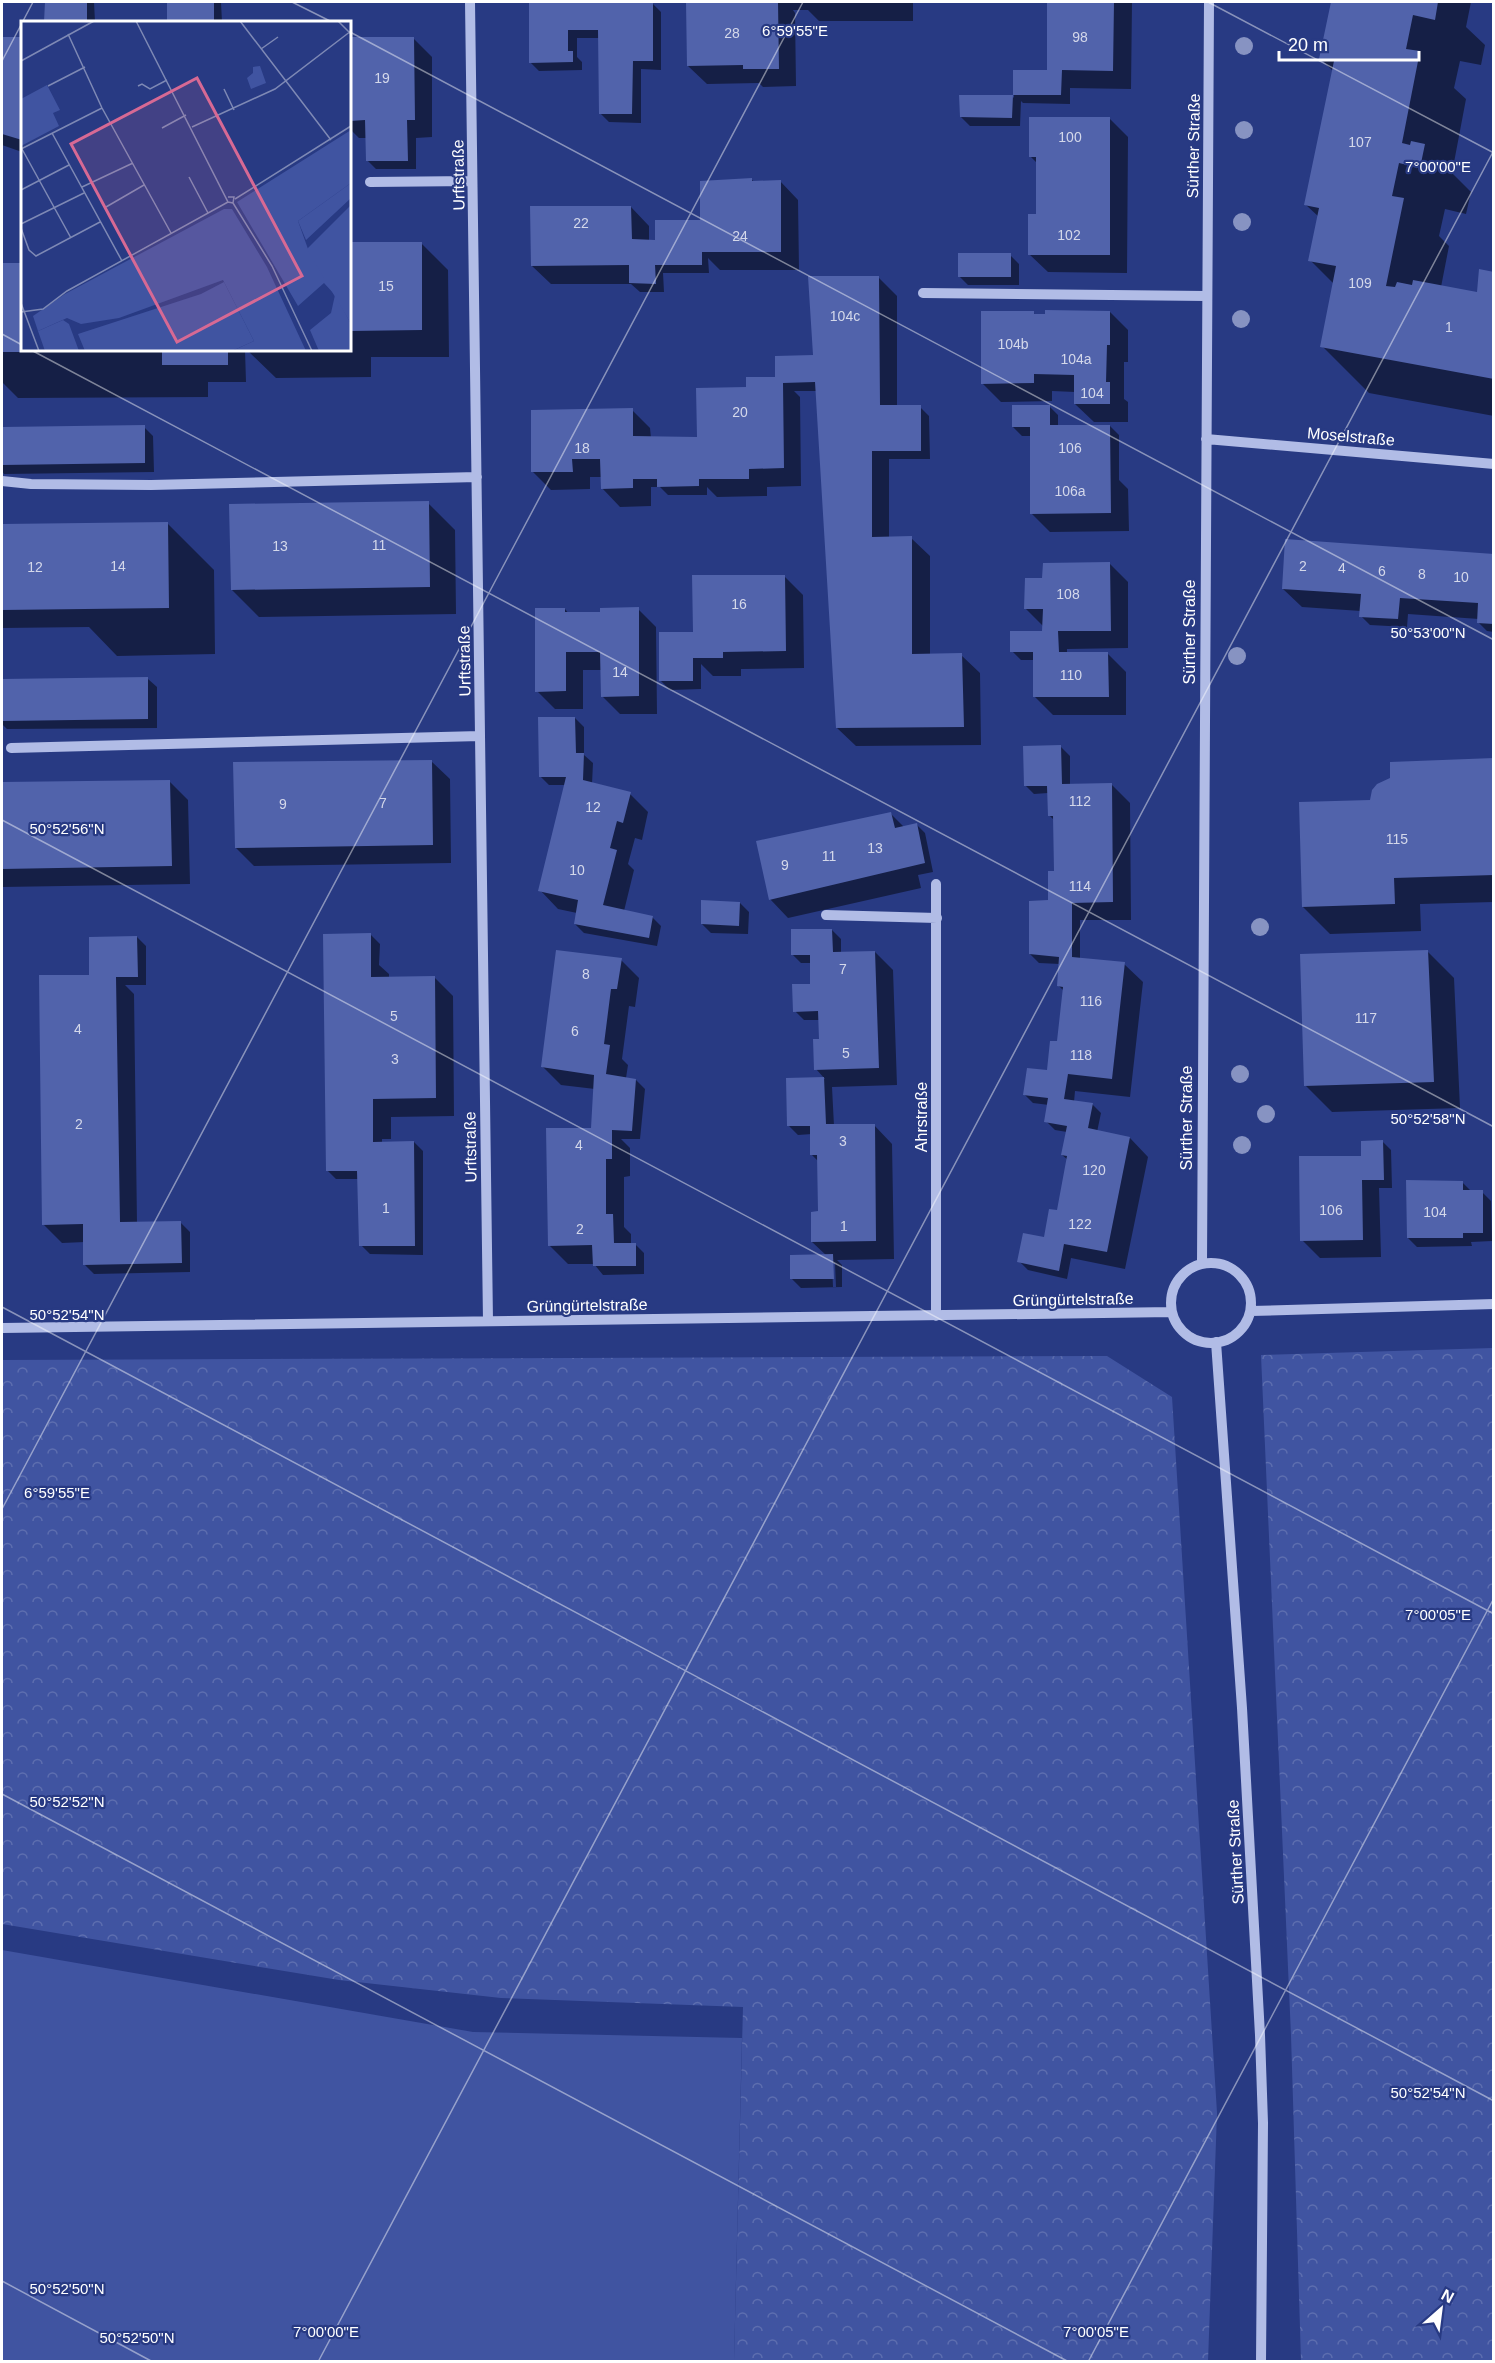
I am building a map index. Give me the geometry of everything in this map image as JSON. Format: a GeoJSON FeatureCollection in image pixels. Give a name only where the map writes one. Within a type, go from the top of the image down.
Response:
{"type":"FeatureCollection","features":[{"type":"Feature","properties":{"kind":"street","name":"Urftstraße"},"geometry":{"type":"LineString","coordinates":[[470,2],[488,1321]]}},
{"type":"Feature","properties":{"kind":"street","name":"Sürther Straße"},"geometry":{"type":"LineString","coordinates":[[1202,1263],[1209,2]]}},
{"type":"Feature","properties":{"kind":"street"},"geometry":{"type":"LineString","coordinates":[[370,182],[472,181]]}},
{"type":"Feature","properties":{"kind":"street"},"geometry":{"type":"LineString","coordinates":[[923,293],[1206,296]]}},
{"type":"Feature","properties":{"kind":"street","name":"Moselstraße"},"geometry":{"type":"LineString","coordinates":[[1206,439],[1494,464]]}},
{"type":"Feature","properties":{"kind":"street"},"geometry":{"type":"LineString","coordinates":[[2,481],[31,484],[151,485],[477,477]]}},
{"type":"Feature","properties":{"kind":"street"},"geometry":{"type":"LineString","coordinates":[[11,748],[480,736]]}},
{"type":"Feature","properties":{"kind":"street","name":"Ahrstraße"},"geometry":{"type":"LineString","coordinates":[[936,884],[936,1316]]}},
{"type":"Feature","properties":{"kind":"street"},"geometry":{"type":"LineString","coordinates":[[826,915],[937,918]]}},
{"type":"Feature","properties":{"kind":"street"},"geometry":{"type":"LineString","coordinates":[[1202,1263],[1222,1264],[1240,1274],[1250,1292],[1251,1311],[1244,1326],[1232,1337],[1216,1342],[1202,1341],[1188,1336],[1178,1325],[1172,1312],[1173,1291],[1184,1273],[1202,1263]]}},
{"type":"Feature","properties":{"kind":"street"},"geometry":{"type":"LineString","coordinates":[[1251,1311],[1494,1304]]}},
{"type":"Feature","properties":{"kind":"street","name":"Grüngürtelstraße"},"geometry":{"type":"LineString","coordinates":[[2,1329],[1172,1312]]}},
{"type":"Feature","properties":{"kind":"street","name":"Sürther Straße"},"geometry":{"type":"LineString","coordinates":[[1216,1342],[1242,1708],[1260,2035],[1263,2123],[1261,2361]]}},
{"type":"Feature","properties":{"kind":"green space"},"geometry":{"type":"Polygon","coordinates":[[[1493,1348],[1493,2361],[1301,2361],[1291,2035],[1261,1355],[1493,1348]]]}},
{"type":"Feature","properties":{"kind":"green space"},"geometry":{"type":"Polygon","coordinates":[[[1107,1356],[1172,1397],[1217,2113],[1208,2361],[734,2361],[743,2007],[501,1998],[339,1980],[2,1924],[2,1360],[1107,1356]]]}},
{"type":"Feature","properties":{"kind":"green space"},"geometry":{"type":"Polygon","coordinates":[[[2,1950],[473,2032],[742,2038],[734,2361],[2,2361],[2,1950]]]}},
{"type":"Feature","properties":{"kind":"building"},"geometry":{"type":"Polygon","coordinates":[[[45,2],[87,2],[87,21],[44,21],[45,2]]]}},
{"type":"Feature","properties":{"kind":"building"},"geometry":{"type":"Polygon","coordinates":[[[167,2],[214,2],[214,21],[167,21],[167,2]]]}},
{"type":"Feature","properties":{"kind":"building"},"geometry":{"type":"Polygon","coordinates":[[[529,2],[653,2],[653,61],[633,61],[632,114],[599,114],[598,30],[568,30],[568,51],[573,51],[573,62],[529,63],[529,2]]]}},
{"type":"Feature","properties":{"kind":"building"},"geometry":{"type":"Polygon","coordinates":[[[686,2],[778,2],[779,69],[743,69],[743,65],[687,66],[686,2]]]}},
{"type":"Feature","properties":{"kind":"building"},"geometry":{"type":"Polygon","coordinates":[[[1047,2],[1114,2],[1113,71],[1062,70],[1061,95],[1013,95],[1013,70],[1047,70],[1047,2]]]}},
{"type":"Feature","properties":{"kind":"building"},"geometry":{"type":"Polygon","coordinates":[[[1331,2],[1438,2],[1435,20],[1413,15],[1406,49],[1420,51],[1402,143],[1410,145],[1411,141],[1425,144],[1420,168],[1399,163],[1392,196],[1404,198],[1386,286],[1395,287],[1397,282],[1412,285],[1413,280],[1477,292],[1479,269],[1494,272],[1494,379],[1320,347],[1336,266],[1308,261],[1319,208],[1304,205],[1334,61],[1319,59],[1331,2]]]}},
{"type":"Feature","properties":{"kind":"building"},"geometry":{"type":"Polygon","coordinates":[[[2,37],[21,37],[21,140],[2,134],[2,37]]]}},
{"type":"Feature","properties":{"kind":"building"},"geometry":{"type":"Polygon","coordinates":[[[351,37],[414,37],[415,120],[407,120],[408,161],[366,161],[365,120],[351,121],[351,37]]]}},
{"type":"Feature","properties":{"kind":"building"},"geometry":{"type":"Polygon","coordinates":[[[959,95],[1013,95],[1012,118],[960,117],[959,95]]]}},
{"type":"Feature","properties":{"kind":"building"},"geometry":{"type":"Polygon","coordinates":[[[1029,117],[1110,117],[1110,255],[1028,255],[1028,214],[1036,214],[1036,157],[1029,157],[1029,117]]]}},
{"type":"Feature","properties":{"kind":"building"},"geometry":{"type":"Polygon","coordinates":[[[752,178],[752,181],[781,180],[781,252],[702,252],[702,265],[655,265],[656,284],[629,283],[629,265],[531,266],[530,206],[631,206],[632,239],[655,240],[655,220],[700,220],[700,181],[752,178]]]}},
{"type":"Feature","properties":{"kind":"building"},"geometry":{"type":"Polygon","coordinates":[[[351,242],[422,242],[422,330],[351,331],[351,242]]]}},
{"type":"Feature","properties":{"kind":"building"},"geometry":{"type":"Polygon","coordinates":[[[958,253],[1011,253],[1011,277],[958,277],[958,253]]]}},
{"type":"Feature","properties":{"kind":"building"},"geometry":{"type":"Polygon","coordinates":[[[2,263],[21,263],[21,351],[70,352],[2,352],[2,263]]]}},
{"type":"Feature","properties":{"kind":"building"},"geometry":{"type":"Polygon","coordinates":[[[808,276],[879,276],[880,405],[921,405],[921,451],[872,451],[872,537],[912,536],[912,654],[962,653],[964,727],[836,728],[815,382],[783,383],[784,468],[749,469],[749,479],[699,479],[699,486],[657,487],[657,479],[633,479],[633,488],[601,489],[600,459],[572,459],[573,472],[531,472],[531,410],[633,408],[633,436],[697,437],[696,388],[746,387],[746,377],[775,377],[775,356],[813,355],[808,276]]]}},
{"type":"Feature","properties":{"kind":"building"},"geometry":{"type":"Polygon","coordinates":[[[1045,310],[1110,311],[1110,345],[1107,345],[1106,382],[1110,382],[1110,404],[1074,404],[1074,375],[1034,374],[1034,383],[981,384],[981,311],[1034,311],[1034,314],[1045,314],[1045,310]]]}},
{"type":"Feature","properties":{"kind":"building"},"geometry":{"type":"Polygon","coordinates":[[[162,351],[228,351],[228,365],[162,365],[162,351]]]}},
{"type":"Feature","properties":{"kind":"building"},"geometry":{"type":"Polygon","coordinates":[[[1012,405],[1050,405],[1050,425],[1110,425],[1111,513],[1030,514],[1030,427],[1012,427],[1012,405]]]}},
{"type":"Feature","properties":{"kind":"building"},"geometry":{"type":"Polygon","coordinates":[[[145,425],[145,463],[2,465],[2,427],[145,425]]]}},
{"type":"Feature","properties":{"kind":"building"},"geometry":{"type":"Polygon","coordinates":[[[429,501],[430,587],[231,590],[229,504],[429,501]]]}},
{"type":"Feature","properties":{"kind":"building"},"geometry":{"type":"Polygon","coordinates":[[[168,522],[169,608],[2,610],[2,524],[168,522]]]}},
{"type":"Feature","properties":{"kind":"building"},"geometry":{"type":"Polygon","coordinates":[[[1285,539],[1494,554],[1494,624],[1477,623],[1478,603],[1400,598],[1398,619],[1359,617],[1361,594],[1282,589],[1285,539]]]}},
{"type":"Feature","properties":{"kind":"building"},"geometry":{"type":"Polygon","coordinates":[[[1110,562],[1111,631],[1058,631],[1059,652],[1108,652],[1109,697],[1033,697],[1033,652],[1010,652],[1010,631],[1042,631],[1043,609],[1024,609],[1025,578],[1042,578],[1043,563],[1110,562]]]}},
{"type":"Feature","properties":{"kind":"building"},"geometry":{"type":"Polygon","coordinates":[[[692,575],[785,575],[786,651],[723,652],[723,658],[693,658],[693,681],[659,681],[659,632],[693,632],[692,575]]]}},
{"type":"Feature","properties":{"kind":"building"},"geometry":{"type":"Polygon","coordinates":[[[639,607],[639,696],[601,697],[600,652],[566,652],[566,691],[535,692],[535,608],[565,608],[565,612],[600,612],[600,608],[639,607]]]}},
{"type":"Feature","properties":{"kind":"building"},"geometry":{"type":"Polygon","coordinates":[[[148,677],[148,719],[2,721],[2,679],[148,677]]]}},
{"type":"Feature","properties":{"kind":"building"},"geometry":{"type":"Polygon","coordinates":[[[538,717],[575,717],[576,753],[584,753],[583,780],[631,792],[623,823],[617,821],[610,848],[617,850],[603,905],[653,916],[649,938],[574,924],[578,900],[538,891],[566,777],[539,777],[538,717]]]}},
{"type":"Feature","properties":{"kind":"building"},"geometry":{"type":"Polygon","coordinates":[[[1061,745],[1062,784],[1112,783],[1113,902],[1072,903],[1072,957],[1125,962],[1112,1079],[1068,1074],[1064,1099],[1093,1103],[1088,1128],[1130,1137],[1107,1252],[1064,1244],[1059,1271],[1017,1262],[1023,1233],[1044,1237],[1049,1209],[1057,1210],[1067,1156],[1061,1155],[1067,1126],[1044,1122],[1048,1098],[1023,1095],[1027,1068],[1047,1070],[1050,1041],[1057,1041],[1063,987],[1057,986],[1059,957],[1029,954],[1029,901],[1048,900],[1048,871],[1054,871],[1053,816],[1048,816],[1047,786],[1024,786],[1023,746],[1061,745]]]}},
{"type":"Feature","properties":{"kind":"building"},"geometry":{"type":"Polygon","coordinates":[[[1494,758],[1494,875],[1394,878],[1395,904],[1302,907],[1299,802],[1370,800],[1372,790],[1377,784],[1390,778],[1390,762],[1494,758]]]}},
{"type":"Feature","properties":{"kind":"building"},"geometry":{"type":"Polygon","coordinates":[[[432,760],[433,845],[235,848],[233,762],[432,760]]]}},
{"type":"Feature","properties":{"kind":"building"},"geometry":{"type":"Polygon","coordinates":[[[170,780],[172,866],[2,869],[2,782],[170,780]]]}},
{"type":"Feature","properties":{"kind":"building"},"geometry":{"type":"Polygon","coordinates":[[[891,812],[895,828],[917,823],[925,863],[769,900],[756,841],[891,812]]]}},
{"type":"Feature","properties":{"kind":"building"},"geometry":{"type":"Polygon","coordinates":[[[701,900],[740,902],[739,926],[701,924],[701,900]]]}},
{"type":"Feature","properties":{"kind":"building"},"geometry":{"type":"Polygon","coordinates":[[[791,929],[832,929],[833,952],[875,951],[879,1068],[814,1070],[813,1039],[819,1039],[818,1011],[793,1012],[792,984],[810,984],[810,955],[791,955],[791,929]]]}},
{"type":"Feature","properties":{"kind":"building"},"geometry":{"type":"Polygon","coordinates":[[[371,933],[371,977],[435,976],[436,1098],[373,1099],[373,1142],[414,1141],[415,1246],[359,1246],[357,1171],[326,1171],[323,934],[371,933]]]}},
{"type":"Feature","properties":{"kind":"building"},"geometry":{"type":"Polygon","coordinates":[[[137,936],[138,977],[116,977],[120,1222],[181,1221],[182,1263],[83,1265],[83,1224],[42,1225],[39,975],[89,975],[89,937],[137,936]]]}},
{"type":"Feature","properties":{"kind":"building"},"geometry":{"type":"Polygon","coordinates":[[[556,950],[622,958],[617,989],[611,989],[604,1044],[610,1045],[606,1074],[636,1079],[632,1131],[612,1130],[612,1159],[606,1159],[606,1214],[613,1214],[614,1243],[636,1243],[636,1266],[593,1266],[592,1245],[548,1246],[546,1128],[591,1128],[594,1075],[541,1067],[556,950]]]}},
{"type":"Feature","properties":{"kind":"building"},"geometry":{"type":"Polygon","coordinates":[[[1428,950],[1434,1082],[1304,1086],[1300,954],[1428,950]]]}},
{"type":"Feature","properties":{"kind":"building"},"geometry":{"type":"Polygon","coordinates":[[[824,1077],[826,1124],[875,1124],[876,1241],[811,1242],[811,1212],[818,1211],[817,1155],[810,1155],[810,1126],[787,1126],[786,1078],[824,1077]]]}},
{"type":"Feature","properties":{"kind":"building"},"geometry":{"type":"Polygon","coordinates":[[[1383,1140],[1384,1180],[1362,1180],[1363,1240],[1300,1241],[1299,1156],[1361,1156],[1361,1141],[1383,1140]]]}},
{"type":"Feature","properties":{"kind":"building"},"geometry":{"type":"Polygon","coordinates":[[[1406,1180],[1463,1181],[1463,1190],[1483,1190],[1483,1233],[1463,1233],[1463,1238],[1407,1238],[1406,1180]]]}},
{"type":"Feature","properties":{"kind":"building"},"geometry":{"type":"Polygon","coordinates":[[[833,1254],[834,1279],[790,1279],[790,1255],[833,1254]]]}}]}
